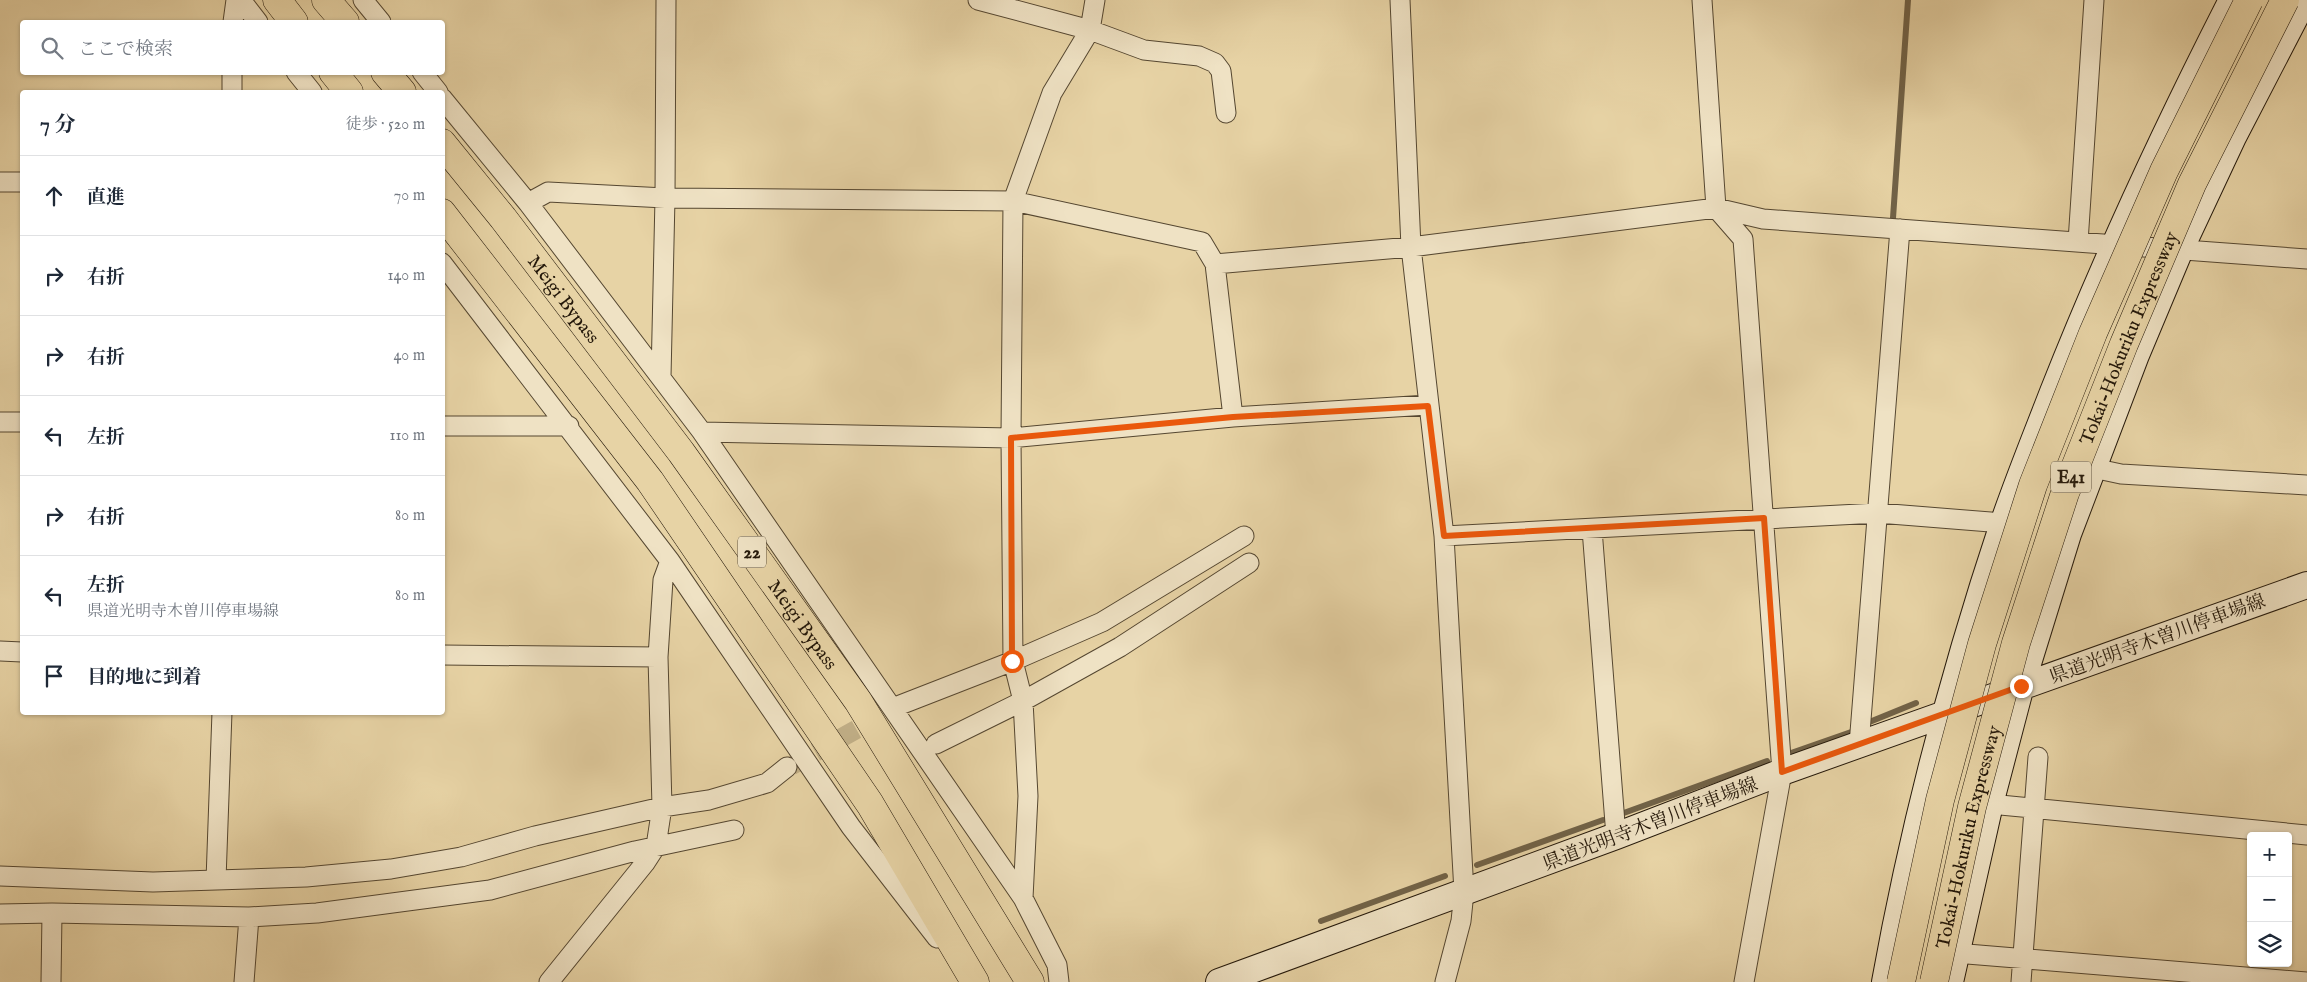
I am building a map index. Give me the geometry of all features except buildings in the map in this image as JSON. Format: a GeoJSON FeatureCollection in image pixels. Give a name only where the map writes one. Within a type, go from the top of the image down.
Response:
{"type":"FeatureCollection","features":[{"type":"Feature","properties":{"kind":"highway"},"geometry":{"type":"LineString","coordinates":[[277,0],[292,20]]}},
{"type":"Feature","properties":{"kind":"highway"},"geometry":{"type":"LineString","coordinates":[[326,0],[343,20]]}},
{"type":"Feature","properties":{"kind":"highway","name":"Tokai-Hokuriku Expressway"},"geometry":{"type":"LineString","coordinates":[[1900,982],[1943,790],[1982,644],[2034,485],[2093,333],[2164,171],[2249,0]]}},
{"type":"Feature","properties":{"kind":"highway","name":"Tokai-Hokuriku Expressway"},"geometry":{"type":"LineString","coordinates":[[1934,982],[1975,797],[2016,643],[2065,493],[2124,344],[2192,184],[2297,12]]}},
{"type":"Feature","properties":{"kind":"highway"},"geometry":{"type":"LineString","coordinates":[[335,75],[347,90]]}},
{"type":"Feature","properties":{"kind":"highway"},"geometry":{"type":"LineString","coordinates":[[388,75],[400,90]]}},
{"type":"Feature","properties":{"kind":"highway","name":"Meigi Bypass"},"geometry":{"type":"LineString","coordinates":[[445,147],[503,218],[681,452],[858,701],[1030,982]]}},
{"type":"Feature","properties":{"kind":"highway","name":"22"},"geometry":{"type":"LineString","coordinates":[[445,217],[655,488],[870,804],[973,982]]}},
{"type":"Feature","properties":{"kind":"street"},"geometry":{"type":"LineString","coordinates":[[232,20],[236,0]]}},
{"type":"Feature","properties":{"kind":"street"},"geometry":{"type":"LineString","coordinates":[[241,0],[256,20]]}},
{"type":"Feature","properties":{"kind":"street"},"geometry":{"type":"LineString","coordinates":[[363,0],[379,20]]}},
{"type":"Feature","properties":{"kind":"street"},"geometry":{"type":"LineString","coordinates":[[661,377],[665,198],[666,0]]}},
{"type":"Feature","properties":{"kind":"street"},"geometry":{"type":"LineString","coordinates":[[978,0],[1090,30],[1144,50],[1199,56],[1215,63],[1221,71],[1226,113]]}},
{"type":"Feature","properties":{"kind":"street"},"geometry":{"type":"LineString","coordinates":[[1024,898],[1028,796],[1023,701],[1012,661],[1013,201],[1052,93],[1090,30],[1095,0]]}},
{"type":"Feature","properties":{"kind":"street"},"geometry":{"type":"LineString","coordinates":[[1400,0],[1411,247],[1444,536],[1464,892],[1461,921],[1445,982]]}},
{"type":"Feature","properties":{"kind":"street"},"geometry":{"type":"LineString","coordinates":[[1702,0],[1716,208],[1743,239],[1782,772],[1744,982]]}},
{"type":"Feature","properties":{"kind":"street"},"geometry":{"type":"LineString","coordinates":[[2078,242],[2094,0]]}},
{"type":"Feature","properties":{"kind":"street"},"geometry":{"type":"LineString","coordinates":[[1885,982],[1924,797],[1946,714],[2003,523],[2113,244],[2175,112],[2232,0]]}},
{"type":"Feature","properties":{"kind":"street"},"geometry":{"type":"LineString","coordinates":[[1950,982],[1990,804],[2021,686],[2068,534],[2180,250],[2233,137],[2297,12],[2262,0]]}},
{"type":"Feature","properties":{"kind":"street"},"geometry":{"type":"LineString","coordinates":[[232,75],[232,90]]}},
{"type":"Feature","properties":{"kind":"street"},"geometry":{"type":"LineString","coordinates":[[298,75],[310,90]]}},
{"type":"Feature","properties":{"kind":"street"},"geometry":{"type":"LineString","coordinates":[[424,75],[436,90]]}},
{"type":"Feature","properties":{"kind":"street"},"geometry":{"type":"LineString","coordinates":[[445,102],[528,203],[702,432],[1024,898],[1058,965],[1059,982]]}},
{"type":"Feature","properties":{"kind":"street"},"geometry":{"type":"LineString","coordinates":[[0,182],[20,182]]}},
{"type":"Feature","properties":{"kind":"street"},"geometry":{"type":"LineString","coordinates":[[528,203],[548,192],[665,198],[1013,201],[1202,242],[1215,264],[1233,417]]}},
{"type":"Feature","properties":{"kind":"street"},"geometry":{"type":"LineString","coordinates":[[1215,264],[1411,247],[1716,208],[1763,219],[2307,259]]}},
{"type":"Feature","properties":{"kind":"street"},"geometry":{"type":"LineString","coordinates":[[1859,745],[1900,229]]}},
{"type":"Feature","properties":{"kind":"street"},"geometry":{"type":"LineString","coordinates":[[445,267],[569,426],[670,561],[850,827],[973,982]]}},
{"type":"Feature","properties":{"kind":"street"},"geometry":{"type":"LineString","coordinates":[[702,432],[1011,438],[1233,417],[1428,406]]}},
{"type":"Feature","properties":{"kind":"street"},"geometry":{"type":"LineString","coordinates":[[0,422],[20,422]]}},
{"type":"Feature","properties":{"kind":"street"},"geometry":{"type":"LineString","coordinates":[[445,426],[569,426]]}},
{"type":"Feature","properties":{"kind":"street"},"geometry":{"type":"LineString","coordinates":[[2093,468],[2121,474],[2307,485]]}},
{"type":"Feature","properties":{"kind":"street"},"geometry":{"type":"LineString","coordinates":[[1444,536],[1878,513],[2003,523]]}},
{"type":"Feature","properties":{"kind":"street"},"geometry":{"type":"LineString","coordinates":[[1592,529],[1616,836]]}},
{"type":"Feature","properties":{"kind":"street"},"geometry":{"type":"LineString","coordinates":[[900,705],[1012,661],[1102,622],[1244,536]]}},
{"type":"Feature","properties":{"kind":"street"},"geometry":{"type":"LineString","coordinates":[[549,982],[656,846],[662,807],[658,657],[663,580],[670,561]]}},
{"type":"Feature","properties":{"kind":"street"},"geometry":{"type":"LineString","coordinates":[[936,744],[1023,701],[1120,647],[1249,563]]}},
{"type":"Feature","properties":{"kind":"street","name":"県道光明寺木曽川停車場線"},"geometry":{"type":"LineString","coordinates":[[1219,982],[1616,836],[1782,772],[2307,584]]}},
{"type":"Feature","properties":{"kind":"street"},"geometry":{"type":"LineString","coordinates":[[0,652],[20,652]]}},
{"type":"Feature","properties":{"kind":"street"},"geometry":{"type":"LineString","coordinates":[[445,655],[658,657]]}},
{"type":"Feature","properties":{"kind":"street"},"geometry":{"type":"LineString","coordinates":[[216,880],[222,715]]}},
{"type":"Feature","properties":{"kind":"street"},"geometry":{"type":"LineString","coordinates":[[2021,982],[2038,757]]}},
{"type":"Feature","properties":{"kind":"street"},"geometry":{"type":"LineString","coordinates":[[0,876],[153,882],[306,877],[391,868],[461,857],[535,836],[662,807],[710,800],[768,783],[787,768]]}},
{"type":"Feature","properties":{"kind":"street"},"geometry":{"type":"LineString","coordinates":[[1990,804],[2035,810],[2307,835]]}},
{"type":"Feature","properties":{"kind":"street"},"geometry":{"type":"LineString","coordinates":[[0,914],[52,913],[249,917],[316,913],[490,890],[656,846],[734,830]]}},
{"type":"Feature","properties":{"kind":"street"},"geometry":{"type":"LineString","coordinates":[[51,982],[52,913]]}},
{"type":"Feature","properties":{"kind":"street"},"geometry":{"type":"LineString","coordinates":[[244,982],[249,917]]}},
{"type":"Feature","properties":{"kind":"street"},"geometry":{"type":"LineString","coordinates":[[1955,953],[2307,982]]}},
{"type":"Feature","properties":{"kind":"waterway"},"geometry":{"type":"LineString","coordinates":[[1893,218],[1908,0]]}},
{"type":"Feature","properties":{"kind":"waterway"},"geometry":{"type":"LineString","coordinates":[[1867,723],[1916,703]]}},
{"type":"Feature","properties":{"kind":"waterway"},"geometry":{"type":"LineString","coordinates":[[1791,753],[1854,731]]}},
{"type":"Feature","properties":{"kind":"waterway"},"geometry":{"type":"LineString","coordinates":[[1621,814],[1767,761]]}},
{"type":"Feature","properties":{"kind":"waterway"},"geometry":{"type":"LineString","coordinates":[[1477,865],[1603,820]]}},
{"type":"Feature","properties":{"kind":"waterway"},"geometry":{"type":"LineString","coordinates":[[1321,921],[1445,876]]}},
{"type":"Feature","properties":{"kind":"tunnel"},"geometry":{"type":"LineString","coordinates":[[791,766],[900,705]]}},
{"type":"Feature","properties":{"kind":"route"},"geometry":{"type":"LineString","coordinates":[[1012,661],[1011,438],[1233,417],[1428,406],[1444,536],[1764,518],[1782,772],[2021,686]]}}]}
